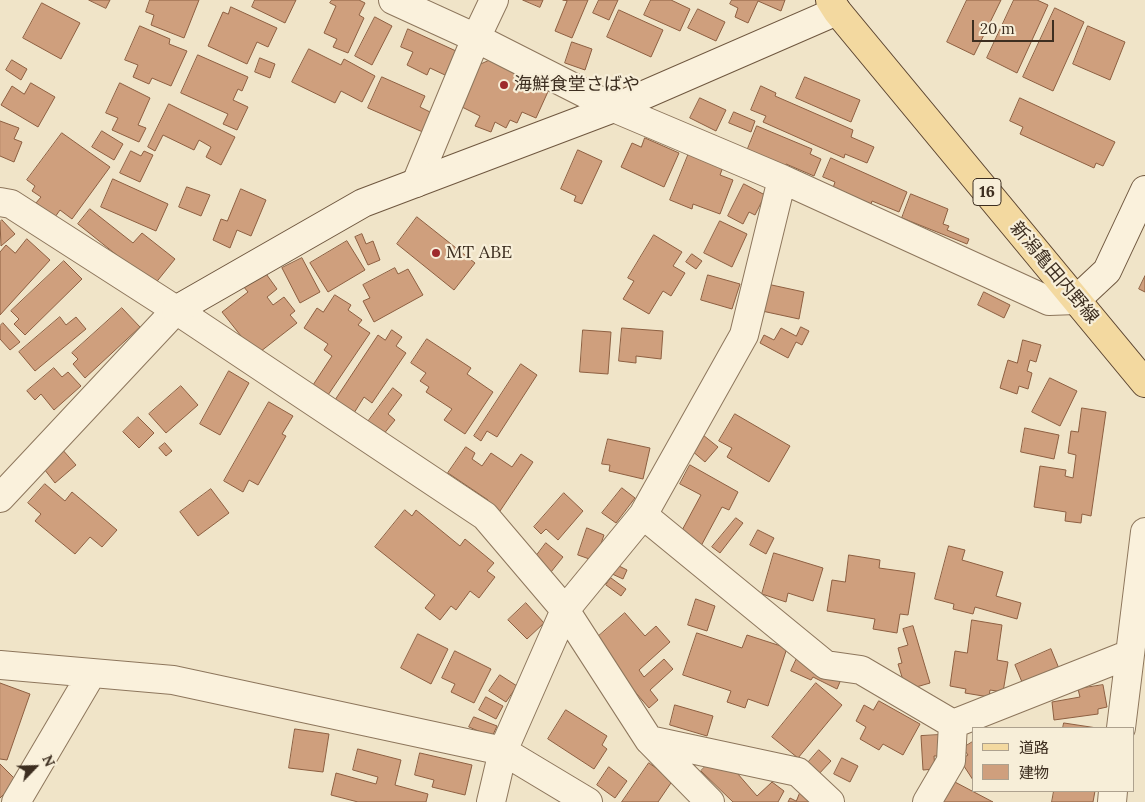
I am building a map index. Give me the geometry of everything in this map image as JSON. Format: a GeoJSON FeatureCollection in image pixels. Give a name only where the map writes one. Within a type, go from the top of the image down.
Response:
{"type":"FeatureCollection","features":[{"type":"Feature","properties":{"kind":"main road","name":"新潟亀田内野線"},"geometry":{"type":"LineString","coordinates":[[834,5],[1145,383]]}},
{"type":"Feature","properties":{"kind":"street"},"geometry":{"type":"LineString","coordinates":[[394,0],[476,38],[614,108],[782,179],[1049,301],[1076,300],[1107,272],[1145,190]]}},
{"type":"Feature","properties":{"kind":"street"},"geometry":{"type":"LineString","coordinates":[[416,183],[476,38],[494,0]]}},
{"type":"Feature","properties":{"kind":"street"},"geometry":{"type":"LineString","coordinates":[[0,498],[176,310],[364,203],[614,108],[834,5]]}},
{"type":"Feature","properties":{"kind":"street"},"geometry":{"type":"LineString","coordinates":[[491,802],[503,751],[565,610],[643,515],[744,335],[782,179]]}},
{"type":"Feature","properties":{"kind":"street"},"geometry":{"type":"LineString","coordinates":[[0,202],[11,204],[176,310],[485,516],[565,610],[649,740],[710,802]]}},
{"type":"Feature","properties":{"kind":"street"},"geometry":{"type":"LineString","coordinates":[[643,515],[826,665],[861,670],[953,724]]}},
{"type":"Feature","properties":{"kind":"street"},"geometry":{"type":"LineString","coordinates":[[1121,727],[1145,532]]}},
{"type":"Feature","properties":{"kind":"street"},"geometry":{"type":"LineString","coordinates":[[953,724],[1130,654]]}},
{"type":"Feature","properties":{"kind":"street"},"geometry":{"type":"LineString","coordinates":[[0,665],[174,680],[503,751],[588,802]]}},
{"type":"Feature","properties":{"kind":"street"},"geometry":{"type":"LineString","coordinates":[[16,802],[92,674]]}},
{"type":"Feature","properties":{"kind":"street"},"geometry":{"type":"LineString","coordinates":[[927,802],[951,761],[953,724]]}},
{"type":"Feature","properties":{"kind":"street"},"geometry":{"type":"LineString","coordinates":[[649,740],[798,772],[830,802]]}},
{"type":"Feature","properties":{"kind":"building"},"geometry":{"type":"Polygon","coordinates":[[[89,0],[110,0],[106,8],[89,0]]]}},
{"type":"Feature","properties":{"kind":"building"},"geometry":{"type":"Polygon","coordinates":[[[150,0],[199,0],[184,38],[151,25],[154,15],[146,12],[150,0]]]}},
{"type":"Feature","properties":{"kind":"building"},"geometry":{"type":"Polygon","coordinates":[[[255,0],[296,0],[285,23],[252,7],[255,0]]]}},
{"type":"Feature","properties":{"kind":"building"},"geometry":{"type":"Polygon","coordinates":[[[332,0],[359,0],[365,3],[359,15],[364,18],[348,53],[333,47],[337,39],[324,33],[336,6],[330,3],[332,0]]]}},
{"type":"Feature","properties":{"kind":"building"},"geometry":{"type":"Polygon","coordinates":[[[523,0],[543,0],[540,7],[523,0]]]}},
{"type":"Feature","properties":{"kind":"building"},"geometry":{"type":"Polygon","coordinates":[[[563,0],[588,0],[572,38],[555,31],[567,1],[563,0]]]}},
{"type":"Feature","properties":{"kind":"building"},"geometry":{"type":"Polygon","coordinates":[[[599,0],[618,0],[609,20],[593,13],[599,0]]]}},
{"type":"Feature","properties":{"kind":"building"},"geometry":{"type":"Polygon","coordinates":[[[651,0],[671,0],[690,9],[680,31],[644,15],[651,0]]]}},
{"type":"Feature","properties":{"kind":"building"},"geometry":{"type":"Polygon","coordinates":[[[732,0],[785,0],[781,11],[758,1],[748,23],[735,17],[738,8],[730,4],[732,0]]]}},
{"type":"Feature","properties":{"kind":"building"},"geometry":{"type":"Polygon","coordinates":[[[967,0],[1001,0],[974,55],[947,42],[967,0]]]}},
{"type":"Feature","properties":{"kind":"building"},"geometry":{"type":"Polygon","coordinates":[[[1014,0],[1037,0],[1048,5],[1017,73],[987,58],[1014,0]]]}},
{"type":"Feature","properties":{"kind":"building"},"geometry":{"type":"Polygon","coordinates":[[[42,3],[80,23],[61,59],[23,38],[42,3]]]}},
{"type":"Feature","properties":{"kind":"building"},"geometry":{"type":"Polygon","coordinates":[[[231,7],[277,28],[268,47],[257,42],[247,64],[208,46],[223,12],[228,14],[231,7]]]}},
{"type":"Feature","properties":{"kind":"building"},"geometry":{"type":"Polygon","coordinates":[[[1055,8],[1084,22],[1053,91],[1023,77],[1055,8]]]}},
{"type":"Feature","properties":{"kind":"building"},"geometry":{"type":"Polygon","coordinates":[[[698,9],[725,22],[716,41],[688,28],[698,9]]]}},
{"type":"Feature","properties":{"kind":"building"},"geometry":{"type":"Polygon","coordinates":[[[619,10],[663,30],[651,57],[607,37],[619,10]]]}},
{"type":"Feature","properties":{"kind":"building"},"geometry":{"type":"Polygon","coordinates":[[[375,17],[392,26],[372,65],[355,56],[375,17]]]}},
{"type":"Feature","properties":{"kind":"building"},"geometry":{"type":"Polygon","coordinates":[[[140,26],[170,39],[169,44],[187,51],[171,86],[152,78],[149,84],[133,77],[138,65],[125,60],[140,26]]]}},
{"type":"Feature","properties":{"kind":"building"},"geometry":{"type":"Polygon","coordinates":[[[1088,26],[1125,42],[1110,80],[1073,64],[1088,26]]]}},
{"type":"Feature","properties":{"kind":"building"},"geometry":{"type":"Polygon","coordinates":[[[408,29],[456,51],[445,75],[430,68],[427,75],[407,65],[413,52],[401,47],[408,29]]]}},
{"type":"Feature","properties":{"kind":"building"},"geometry":{"type":"Polygon","coordinates":[[[572,42],[592,49],[585,70],[565,63],[572,42]]]}},
{"type":"Feature","properties":{"kind":"building"},"geometry":{"type":"Polygon","coordinates":[[[309,49],[341,65],[344,59],[375,76],[362,102],[341,91],[335,103],[292,82],[309,49]]]}},
{"type":"Feature","properties":{"kind":"building"},"geometry":{"type":"Polygon","coordinates":[[[198,55],[248,77],[242,91],[238,89],[233,100],[248,107],[237,130],[223,124],[228,114],[181,93],[198,55]]]}},
{"type":"Feature","properties":{"kind":"building"},"geometry":{"type":"Polygon","coordinates":[[[260,58],[275,64],[270,78],[255,72],[260,58]]]}},
{"type":"Feature","properties":{"kind":"building"},"geometry":{"type":"Polygon","coordinates":[[[495,58],[551,85],[536,118],[522,112],[517,123],[510,120],[506,128],[495,122],[491,132],[475,126],[480,116],[460,106],[479,65],[495,58]]]}},
{"type":"Feature","properties":{"kind":"building"},"geometry":{"type":"Polygon","coordinates":[[[12,60],[27,69],[21,80],[6,70],[12,60]]]}},
{"type":"Feature","properties":{"kind":"building"},"geometry":{"type":"Polygon","coordinates":[[[382,77],[425,96],[420,107],[434,114],[425,133],[368,108],[382,77]]]}},
{"type":"Feature","properties":{"kind":"building"},"geometry":{"type":"Polygon","coordinates":[[[805,77],[860,100],[851,122],[796,98],[805,77]]]}},
{"type":"Feature","properties":{"kind":"building"},"geometry":{"type":"Polygon","coordinates":[[[31,83],[55,97],[38,127],[1,105],[12,86],[24,94],[31,83]]]}},
{"type":"Feature","properties":{"kind":"building"},"geometry":{"type":"Polygon","coordinates":[[[120,83],[150,98],[138,125],[146,128],[139,142],[112,130],[118,118],[106,113],[120,83]]]}},
{"type":"Feature","properties":{"kind":"building"},"geometry":{"type":"Polygon","coordinates":[[[761,86],[776,93],[775,96],[853,130],[851,137],[874,147],[867,163],[845,154],[844,158],[763,122],[766,116],[751,110],[761,86]]]}},
{"type":"Feature","properties":{"kind":"building"},"geometry":{"type":"Polygon","coordinates":[[[700,98],[726,110],[716,131],[690,118],[700,98]]]}},
{"type":"Feature","properties":{"kind":"building"},"geometry":{"type":"Polygon","coordinates":[[[1020,98],[1115,142],[1103,166],[1096,163],[1094,168],[1020,134],[1023,127],[1010,121],[1020,98]]]}},
{"type":"Feature","properties":{"kind":"building"},"geometry":{"type":"Polygon","coordinates":[[[169,104],[235,137],[221,165],[206,157],[211,147],[199,140],[194,150],[163,135],[155,151],[148,147],[169,104]]]}},
{"type":"Feature","properties":{"kind":"building"},"geometry":{"type":"Polygon","coordinates":[[[734,112],[755,121],[751,132],[729,123],[734,112]]]}},
{"type":"Feature","properties":{"kind":"building"},"geometry":{"type":"Polygon","coordinates":[[[0,121],[19,128],[14,139],[22,142],[14,162],[0,156],[0,121]]]}},
{"type":"Feature","properties":{"kind":"building"},"geometry":{"type":"Polygon","coordinates":[[[757,126],[812,149],[810,154],[821,159],[814,176],[786,164],[785,167],[747,151],[757,126]]]}},
{"type":"Feature","properties":{"kind":"building"},"geometry":{"type":"Polygon","coordinates":[[[102,131],[123,144],[114,160],[92,147],[102,131]]]}},
{"type":"Feature","properties":{"kind":"building"},"geometry":{"type":"Polygon","coordinates":[[[62,133],[110,167],[72,219],[60,210],[55,217],[36,203],[41,197],[32,191],[35,186],[27,180],[62,133]]]}},
{"type":"Feature","properties":{"kind":"building"},"geometry":{"type":"Polygon","coordinates":[[[645,138],[679,153],[664,187],[621,167],[632,143],[641,147],[645,138]]]}},
{"type":"Feature","properties":{"kind":"building"},"geometry":{"type":"Polygon","coordinates":[[[578,150],[602,161],[582,204],[574,201],[576,196],[561,189],[578,150]]]}},
{"type":"Feature","properties":{"kind":"building"},"geometry":{"type":"Polygon","coordinates":[[[131,151],[141,156],[144,151],[153,155],[140,182],[120,173],[131,151]]]}},
{"type":"Feature","properties":{"kind":"building"},"geometry":{"type":"Polygon","coordinates":[[[689,153],[723,167],[720,175],[733,180],[720,214],[693,204],[692,209],[670,200],[689,153]]]}},
{"type":"Feature","properties":{"kind":"building"},"geometry":{"type":"Polygon","coordinates":[[[831,158],[907,192],[899,212],[872,201],[871,204],[833,188],[835,182],[823,177],[831,158]]]}},
{"type":"Feature","properties":{"kind":"building"},"geometry":{"type":"Polygon","coordinates":[[[113,179],[168,204],[156,231],[101,207],[113,179]]]}},
{"type":"Feature","properties":{"kind":"building"},"geometry":{"type":"Polygon","coordinates":[[[744,184],[765,195],[755,215],[749,212],[743,224],[728,216],[744,184]]]}},
{"type":"Feature","properties":{"kind":"building"},"geometry":{"type":"Polygon","coordinates":[[[187,187],[210,195],[201,216],[179,207],[187,187]]]}},
{"type":"Feature","properties":{"kind":"building"},"geometry":{"type":"Polygon","coordinates":[[[241,189],[266,200],[251,236],[237,230],[230,248],[213,240],[221,219],[227,221],[241,189]]]}},
{"type":"Feature","properties":{"kind":"building"},"geometry":{"type":"Polygon","coordinates":[[[911,194],[948,209],[943,224],[949,226],[947,230],[969,239],[967,244],[902,218],[911,194]]]}},
{"type":"Feature","properties":{"kind":"building"},"geometry":{"type":"Polygon","coordinates":[[[90,209],[133,243],[142,233],[175,259],[154,285],[78,224],[90,209]]]}},
{"type":"Feature","properties":{"kind":"building","name":"MT ABE"},"geometry":{"type":"Polygon","coordinates":[[[417,217],[475,263],[454,290],[397,244],[417,217]]]}},
{"type":"Feature","properties":{"kind":"building"},"geometry":{"type":"Polygon","coordinates":[[[2,220],[15,234],[1,246],[0,222],[2,220]]]}},
{"type":"Feature","properties":{"kind":"building"},"geometry":{"type":"Polygon","coordinates":[[[720,221],[747,234],[732,267],[704,253],[720,221]]]}},
{"type":"Feature","properties":{"kind":"building"},"geometry":{"type":"Polygon","coordinates":[[[362,234],[366,244],[373,241],[380,260],[368,265],[355,237],[362,234]]]}},
{"type":"Feature","properties":{"kind":"building"},"geometry":{"type":"Polygon","coordinates":[[[654,235],[682,252],[673,266],[685,273],[671,296],[663,291],[649,314],[623,299],[634,281],[628,278],[654,235]]]}},
{"type":"Feature","properties":{"kind":"building"},"geometry":{"type":"Polygon","coordinates":[[[27,239],[50,260],[0,315],[0,252],[6,245],[15,253],[27,239]]]}},
{"type":"Feature","properties":{"kind":"building"},"geometry":{"type":"Polygon","coordinates":[[[347,241],[365,270],[328,292],[310,263],[347,241]]]}},
{"type":"Feature","properties":{"kind":"building"},"geometry":{"type":"Polygon","coordinates":[[[692,254],[702,261],[696,269],[686,262],[692,254]]]}},
{"type":"Feature","properties":{"kind":"building"},"geometry":{"type":"Polygon","coordinates":[[[302,258],[320,292],[300,303],[282,268],[302,258]]]}},
{"type":"Feature","properties":{"kind":"building"},"geometry":{"type":"Polygon","coordinates":[[[64,261],[82,279],[25,335],[14,324],[19,319],[11,311],[64,261]]]}},
{"type":"Feature","properties":{"kind":"building"},"geometry":{"type":"Polygon","coordinates":[[[395,268],[398,274],[408,269],[423,295],[374,322],[363,301],[370,298],[363,285],[395,268]]]}},
{"type":"Feature","properties":{"kind":"building"},"geometry":{"type":"Polygon","coordinates":[[[264,271],[277,289],[267,297],[273,305],[284,297],[295,311],[290,315],[297,323],[256,355],[222,312],[248,292],[243,286],[264,271]]]}},
{"type":"Feature","properties":{"kind":"building"},"geometry":{"type":"Polygon","coordinates":[[[708,275],[740,284],[732,309],[701,300],[708,275]]]}},
{"type":"Feature","properties":{"kind":"building"},"geometry":{"type":"Polygon","coordinates":[[[1145,276],[1145,292],[1139,289],[1145,276]]]}},
{"type":"Feature","properties":{"kind":"building"},"geometry":{"type":"Polygon","coordinates":[[[767,284],[804,292],[799,319],[762,311],[767,284]]]}},
{"type":"Feature","properties":{"kind":"building"},"geometry":{"type":"Polygon","coordinates":[[[984,292],[1010,305],[1004,318],[978,305],[984,292]]]}},
{"type":"Feature","properties":{"kind":"building"},"geometry":{"type":"Polygon","coordinates":[[[335,295],[351,305],[348,310],[362,320],[358,325],[370,333],[328,395],[313,385],[332,356],[324,350],[328,344],[304,328],[317,308],[323,312],[335,295]]]}},
{"type":"Feature","properties":{"kind":"building"},"geometry":{"type":"Polygon","coordinates":[[[122,308],[140,327],[85,378],[73,364],[78,359],[72,353],[122,308]]]}},
{"type":"Feature","properties":{"kind":"building"},"geometry":{"type":"Polygon","coordinates":[[[60,317],[66,325],[76,317],[86,329],[35,371],[19,352],[60,317]]]}},
{"type":"Feature","properties":{"kind":"building"},"geometry":{"type":"Polygon","coordinates":[[[3,323],[20,342],[10,350],[0,339],[0,326],[3,323]]]}},
{"type":"Feature","properties":{"kind":"building"},"geometry":{"type":"Polygon","coordinates":[[[801,327],[809,331],[802,345],[796,342],[788,358],[760,343],[764,335],[774,340],[781,328],[796,336],[801,327]]]}},
{"type":"Feature","properties":{"kind":"building"},"geometry":{"type":"Polygon","coordinates":[[[622,328],[663,331],[661,359],[636,356],[636,363],[619,361],[622,328]]]}},
{"type":"Feature","properties":{"kind":"building"},"geometry":{"type":"Polygon","coordinates":[[[392,330],[402,337],[396,346],[406,353],[372,403],[364,397],[354,413],[335,400],[378,335],[385,340],[392,330]]]}},
{"type":"Feature","properties":{"kind":"building"},"geometry":{"type":"Polygon","coordinates":[[[583,330],[611,332],[608,374],[580,372],[583,330]]]}},
{"type":"Feature","properties":{"kind":"building"},"geometry":{"type":"Polygon","coordinates":[[[427,339],[471,368],[467,374],[493,392],[465,434],[444,420],[452,409],[426,392],[429,387],[420,381],[426,373],[411,363],[427,339]]]}},
{"type":"Feature","properties":{"kind":"building"},"geometry":{"type":"Polygon","coordinates":[[[1023,340],[1041,345],[1036,362],[1030,360],[1027,371],[1032,373],[1028,389],[1019,386],[1017,394],[1000,388],[1008,360],[1017,363],[1023,340]]]}},
{"type":"Feature","properties":{"kind":"building"},"geometry":{"type":"Polygon","coordinates":[[[521,364],[537,375],[497,437],[487,431],[481,441],[474,436],[521,364]]]}},
{"type":"Feature","properties":{"kind":"building"},"geometry":{"type":"Polygon","coordinates":[[[54,368],[62,377],[68,372],[81,386],[54,410],[41,394],[35,400],[27,391],[54,368]]]}},
{"type":"Feature","properties":{"kind":"building"},"geometry":{"type":"Polygon","coordinates":[[[229,371],[249,383],[220,435],[200,424],[229,371]]]}},
{"type":"Feature","properties":{"kind":"building"},"geometry":{"type":"Polygon","coordinates":[[[1050,378],[1077,391],[1060,426],[1032,412],[1050,378]]]}},
{"type":"Feature","properties":{"kind":"building"},"geometry":{"type":"Polygon","coordinates":[[[181,386],[198,405],[166,433],[149,414],[181,386]]]}},
{"type":"Feature","properties":{"kind":"building"},"geometry":{"type":"Polygon","coordinates":[[[393,388],[402,395],[388,414],[395,420],[383,435],[367,423],[393,388]]]}},
{"type":"Feature","properties":{"kind":"building"},"geometry":{"type":"Polygon","coordinates":[[[269,402],[293,416],[282,434],[286,436],[258,485],[249,480],[243,492],[224,481],[269,402]]]}},
{"type":"Feature","properties":{"kind":"building"},"geometry":{"type":"Polygon","coordinates":[[[1082,408],[1106,412],[1091,516],[1082,514],[1081,523],[1065,521],[1066,512],[1034,507],[1040,466],[1066,470],[1065,476],[1073,478],[1076,455],[1068,453],[1071,431],[1078,432],[1082,408]]]}},
{"type":"Feature","properties":{"kind":"building"},"geometry":{"type":"Polygon","coordinates":[[[735,414],[790,446],[769,482],[727,457],[732,448],[719,441],[735,414]]]}},
{"type":"Feature","properties":{"kind":"building"},"geometry":{"type":"Polygon","coordinates":[[[138,417],[154,433],[139,448],[123,432],[138,417]]]}},
{"type":"Feature","properties":{"kind":"building"},"geometry":{"type":"Polygon","coordinates":[[[1025,428],[1059,435],[1054,459],[1021,452],[1025,428]]]}},
{"type":"Feature","properties":{"kind":"building"},"geometry":{"type":"Polygon","coordinates":[[[703,435],[718,447],[705,462],[691,450],[703,435]]]}},
{"type":"Feature","properties":{"kind":"building"},"geometry":{"type":"Polygon","coordinates":[[[608,439],[650,448],[643,479],[609,471],[610,465],[602,464],[608,439]]]}},
{"type":"Feature","properties":{"kind":"building"},"geometry":{"type":"Polygon","coordinates":[[[165,443],[172,451],[166,456],[159,448],[165,443]]]}},
{"type":"Feature","properties":{"kind":"building"},"geometry":{"type":"Polygon","coordinates":[[[466,447],[475,453],[472,459],[482,466],[491,453],[512,467],[521,454],[533,462],[498,514],[485,505],[488,500],[448,473],[466,447]]]}},
{"type":"Feature","properties":{"kind":"building"},"geometry":{"type":"Polygon","coordinates":[[[61,448],[76,465],[55,483],[41,465],[61,448]]]}},
{"type":"Feature","properties":{"kind":"building"},"geometry":{"type":"Polygon","coordinates":[[[690,465],[738,492],[729,510],[722,507],[701,546],[680,534],[701,495],[680,484],[690,465]]]}},
{"type":"Feature","properties":{"kind":"building"},"geometry":{"type":"Polygon","coordinates":[[[45,484],[65,501],[72,492],[117,530],[102,547],[90,537],[75,554],[35,521],[41,514],[28,503],[45,484]]]}},
{"type":"Feature","properties":{"kind":"building"},"geometry":{"type":"Polygon","coordinates":[[[622,488],[635,498],[616,523],[602,513],[622,488]]]}},
{"type":"Feature","properties":{"kind":"building"},"geometry":{"type":"Polygon","coordinates":[[[211,489],[229,513],[198,536],[180,512],[211,489]]]}},
{"type":"Feature","properties":{"kind":"building"},"geometry":{"type":"Polygon","coordinates":[[[564,493],[583,511],[558,540],[546,529],[541,534],[534,527],[564,493]]]}},
{"type":"Feature","properties":{"kind":"building"},"geometry":{"type":"Polygon","coordinates":[[[405,510],[412,516],[416,510],[460,546],[465,539],[494,563],[487,571],[495,577],[479,598],[470,591],[456,610],[451,606],[440,620],[425,608],[435,595],[375,547],[405,510]]]}},
{"type":"Feature","properties":{"kind":"building"},"geometry":{"type":"Polygon","coordinates":[[[736,518],[743,523],[720,553],[712,547],[736,518]]]}},
{"type":"Feature","properties":{"kind":"building"},"geometry":{"type":"Polygon","coordinates":[[[587,528],[604,535],[595,561],[578,555],[587,528]]]}},
{"type":"Feature","properties":{"kind":"building"},"geometry":{"type":"Polygon","coordinates":[[[758,530],[774,538],[766,554],[750,545],[758,530]]]}},
{"type":"Feature","properties":{"kind":"building"},"geometry":{"type":"Polygon","coordinates":[[[546,543],[563,557],[551,572],[534,559],[546,543]]]}},
{"type":"Feature","properties":{"kind":"building"},"geometry":{"type":"Polygon","coordinates":[[[949,546],[965,550],[962,560],[1003,572],[996,596],[1021,603],[1017,619],[975,607],[973,614],[953,609],[954,604],[935,599],[949,546]]]}},
{"type":"Feature","properties":{"kind":"building"},"geometry":{"type":"Polygon","coordinates":[[[774,553],[823,568],[813,601],[788,593],[786,602],[762,594],[774,553]]]}},
{"type":"Feature","properties":{"kind":"building"},"geometry":{"type":"Polygon","coordinates":[[[849,555],[880,560],[879,568],[915,573],[908,615],[900,614],[897,633],[873,629],[875,619],[827,611],[832,580],[845,582],[849,555]]]}},
{"type":"Feature","properties":{"kind":"building"},"geometry":{"type":"Polygon","coordinates":[[[615,564],[627,570],[623,579],[610,573],[615,564]]]}},
{"type":"Feature","properties":{"kind":"building"},"geometry":{"type":"Polygon","coordinates":[[[611,578],[626,589],[621,596],[606,585],[611,578]]]}},
{"type":"Feature","properties":{"kind":"building"},"geometry":{"type":"Polygon","coordinates":[[[696,599],[715,606],[707,631],[688,625],[696,599]]]}},
{"type":"Feature","properties":{"kind":"building"},"geometry":{"type":"Polygon","coordinates":[[[526,603],[544,623],[527,639],[508,620],[526,603]]]}},
{"type":"Feature","properties":{"kind":"building"},"geometry":{"type":"Polygon","coordinates":[[[625,613],[645,636],[656,626],[670,642],[639,670],[644,677],[664,659],[673,669],[650,690],[658,700],[649,708],[592,642],[625,613]]]}},
{"type":"Feature","properties":{"kind":"building"},"geometry":{"type":"Polygon","coordinates":[[[972,620],[1002,625],[997,660],[1008,662],[1003,692],[990,690],[989,697],[965,693],[966,689],[950,686],[955,651],[967,653],[972,620]]]}},
{"type":"Feature","properties":{"kind":"building"},"geometry":{"type":"Polygon","coordinates":[[[913,626],[930,683],[906,690],[898,664],[902,663],[898,648],[908,645],[903,629],[913,626]]]}},
{"type":"Feature","properties":{"kind":"building"},"geometry":{"type":"Polygon","coordinates":[[[697,633],[742,648],[747,635],[787,648],[768,706],[748,699],[745,708],[727,702],[731,691],[683,675],[697,633]]]}},
{"type":"Feature","properties":{"kind":"building"},"geometry":{"type":"Polygon","coordinates":[[[418,634],[448,649],[431,684],[401,668],[418,634]]]}},
{"type":"Feature","properties":{"kind":"building"},"geometry":{"type":"Polygon","coordinates":[[[1051,649],[1060,671],[1024,687],[1015,665],[1051,649]]]}},
{"type":"Feature","properties":{"kind":"building"},"geometry":{"type":"Polygon","coordinates":[[[455,651],[491,669],[474,703],[451,692],[455,684],[442,678],[455,651]]]}},
{"type":"Feature","properties":{"kind":"building"},"geometry":{"type":"Polygon","coordinates":[[[798,656],[842,677],[837,689],[813,677],[811,680],[791,671],[798,656]]]}},
{"type":"Feature","properties":{"kind":"building"},"geometry":{"type":"Polygon","coordinates":[[[500,675],[517,686],[506,702],[489,691],[500,675]]]}},
{"type":"Feature","properties":{"kind":"building"},"geometry":{"type":"Polygon","coordinates":[[[0,683],[30,694],[7,760],[0,759],[0,683]]]}},
{"type":"Feature","properties":{"kind":"building"},"geometry":{"type":"Polygon","coordinates":[[[816,683],[842,705],[798,758],[772,737],[816,683]]]}},
{"type":"Feature","properties":{"kind":"building"},"geometry":{"type":"Polygon","coordinates":[[[1103,685],[1107,707],[1098,709],[1098,714],[1054,720],[1052,702],[1080,697],[1078,689],[1103,685]]]}},
{"type":"Feature","properties":{"kind":"building"},"geometry":{"type":"Polygon","coordinates":[[[486,697],[503,706],[496,719],[479,710],[486,697]]]}},
{"type":"Feature","properties":{"kind":"building"},"geometry":{"type":"Polygon","coordinates":[[[879,701],[920,724],[903,755],[883,744],[879,750],[860,739],[866,727],[856,721],[864,705],[873,710],[879,701]]]}},
{"type":"Feature","properties":{"kind":"building"},"geometry":{"type":"Polygon","coordinates":[[[675,705],[713,716],[707,736],[670,725],[675,705]]]}},
{"type":"Feature","properties":{"kind":"building"},"geometry":{"type":"Polygon","coordinates":[[[566,710],[607,736],[602,745],[607,749],[594,769],[548,739],[566,710]]]}},
{"type":"Feature","properties":{"kind":"building"},"geometry":{"type":"Polygon","coordinates":[[[474,717],[497,726],[492,737],[469,727],[474,717]]]}},
{"type":"Feature","properties":{"kind":"building"},"geometry":{"type":"Polygon","coordinates":[[[1064,723],[1090,727],[1063,727],[1064,723]]]}},
{"type":"Feature","properties":{"kind":"building"},"geometry":{"type":"Polygon","coordinates":[[[295,729],[329,734],[323,772],[289,768],[295,729]]]}},
{"type":"Feature","properties":{"kind":"building"},"geometry":{"type":"Polygon","coordinates":[[[939,735],[940,756],[934,756],[935,769],[923,770],[921,736],[939,735]]]}},
{"type":"Feature","properties":{"kind":"building"},"geometry":{"type":"Polygon","coordinates":[[[972,742],[972,778],[960,760],[968,755],[963,748],[972,742]]]}},
{"type":"Feature","properties":{"kind":"building"},"geometry":{"type":"Polygon","coordinates":[[[358,749],[401,760],[395,785],[428,794],[426,802],[358,802],[331,795],[336,773],[376,784],[378,777],[353,770],[358,749]]]}},
{"type":"Feature","properties":{"kind":"building"},"geometry":{"type":"Polygon","coordinates":[[[819,750],[831,761],[817,776],[805,766],[819,750]]]}},
{"type":"Feature","properties":{"kind":"building"},"geometry":{"type":"Polygon","coordinates":[[[420,753],[472,765],[465,795],[432,787],[434,780],[415,775],[420,753]]]}},
{"type":"Feature","properties":{"kind":"building"},"geometry":{"type":"Polygon","coordinates":[[[714,758],[731,766],[757,796],[772,782],[784,791],[778,802],[733,802],[701,771],[714,758]]]}},
{"type":"Feature","properties":{"kind":"building"},"geometry":{"type":"Polygon","coordinates":[[[842,758],[858,766],[850,782],[834,774],[842,758]]]}},
{"type":"Feature","properties":{"kind":"building"},"geometry":{"type":"Polygon","coordinates":[[[649,763],[673,780],[658,802],[622,802],[649,763]]]}},
{"type":"Feature","properties":{"kind":"building"},"geometry":{"type":"Polygon","coordinates":[[[0,764],[17,781],[0,798],[0,764]]]}},
{"type":"Feature","properties":{"kind":"building"},"geometry":{"type":"Polygon","coordinates":[[[609,767],[627,781],[615,798],[597,785],[609,767]]]}},
{"type":"Feature","properties":{"kind":"building"},"geometry":{"type":"Polygon","coordinates":[[[953,781],[993,802],[942,802],[953,781]]]}},
{"type":"Feature","properties":{"kind":"building"},"geometry":{"type":"Polygon","coordinates":[[[1054,792],[1095,792],[1093,802],[1052,802],[1054,792]]]}},
{"type":"Feature","properties":{"kind":"building"},"geometry":{"type":"Polygon","coordinates":[[[800,793],[817,802],[788,802],[790,798],[796,801],[800,793]]]}},
{"type":"Feature","properties":{"kind":"place","name":"海鮮食堂さばや"},"geometry":{"type":"Point","coordinates":[504,85]}},
{"type":"Feature","properties":{"kind":"place","name":"MT ABE"},"geometry":{"type":"Point","coordinates":[436,253]}}]}
